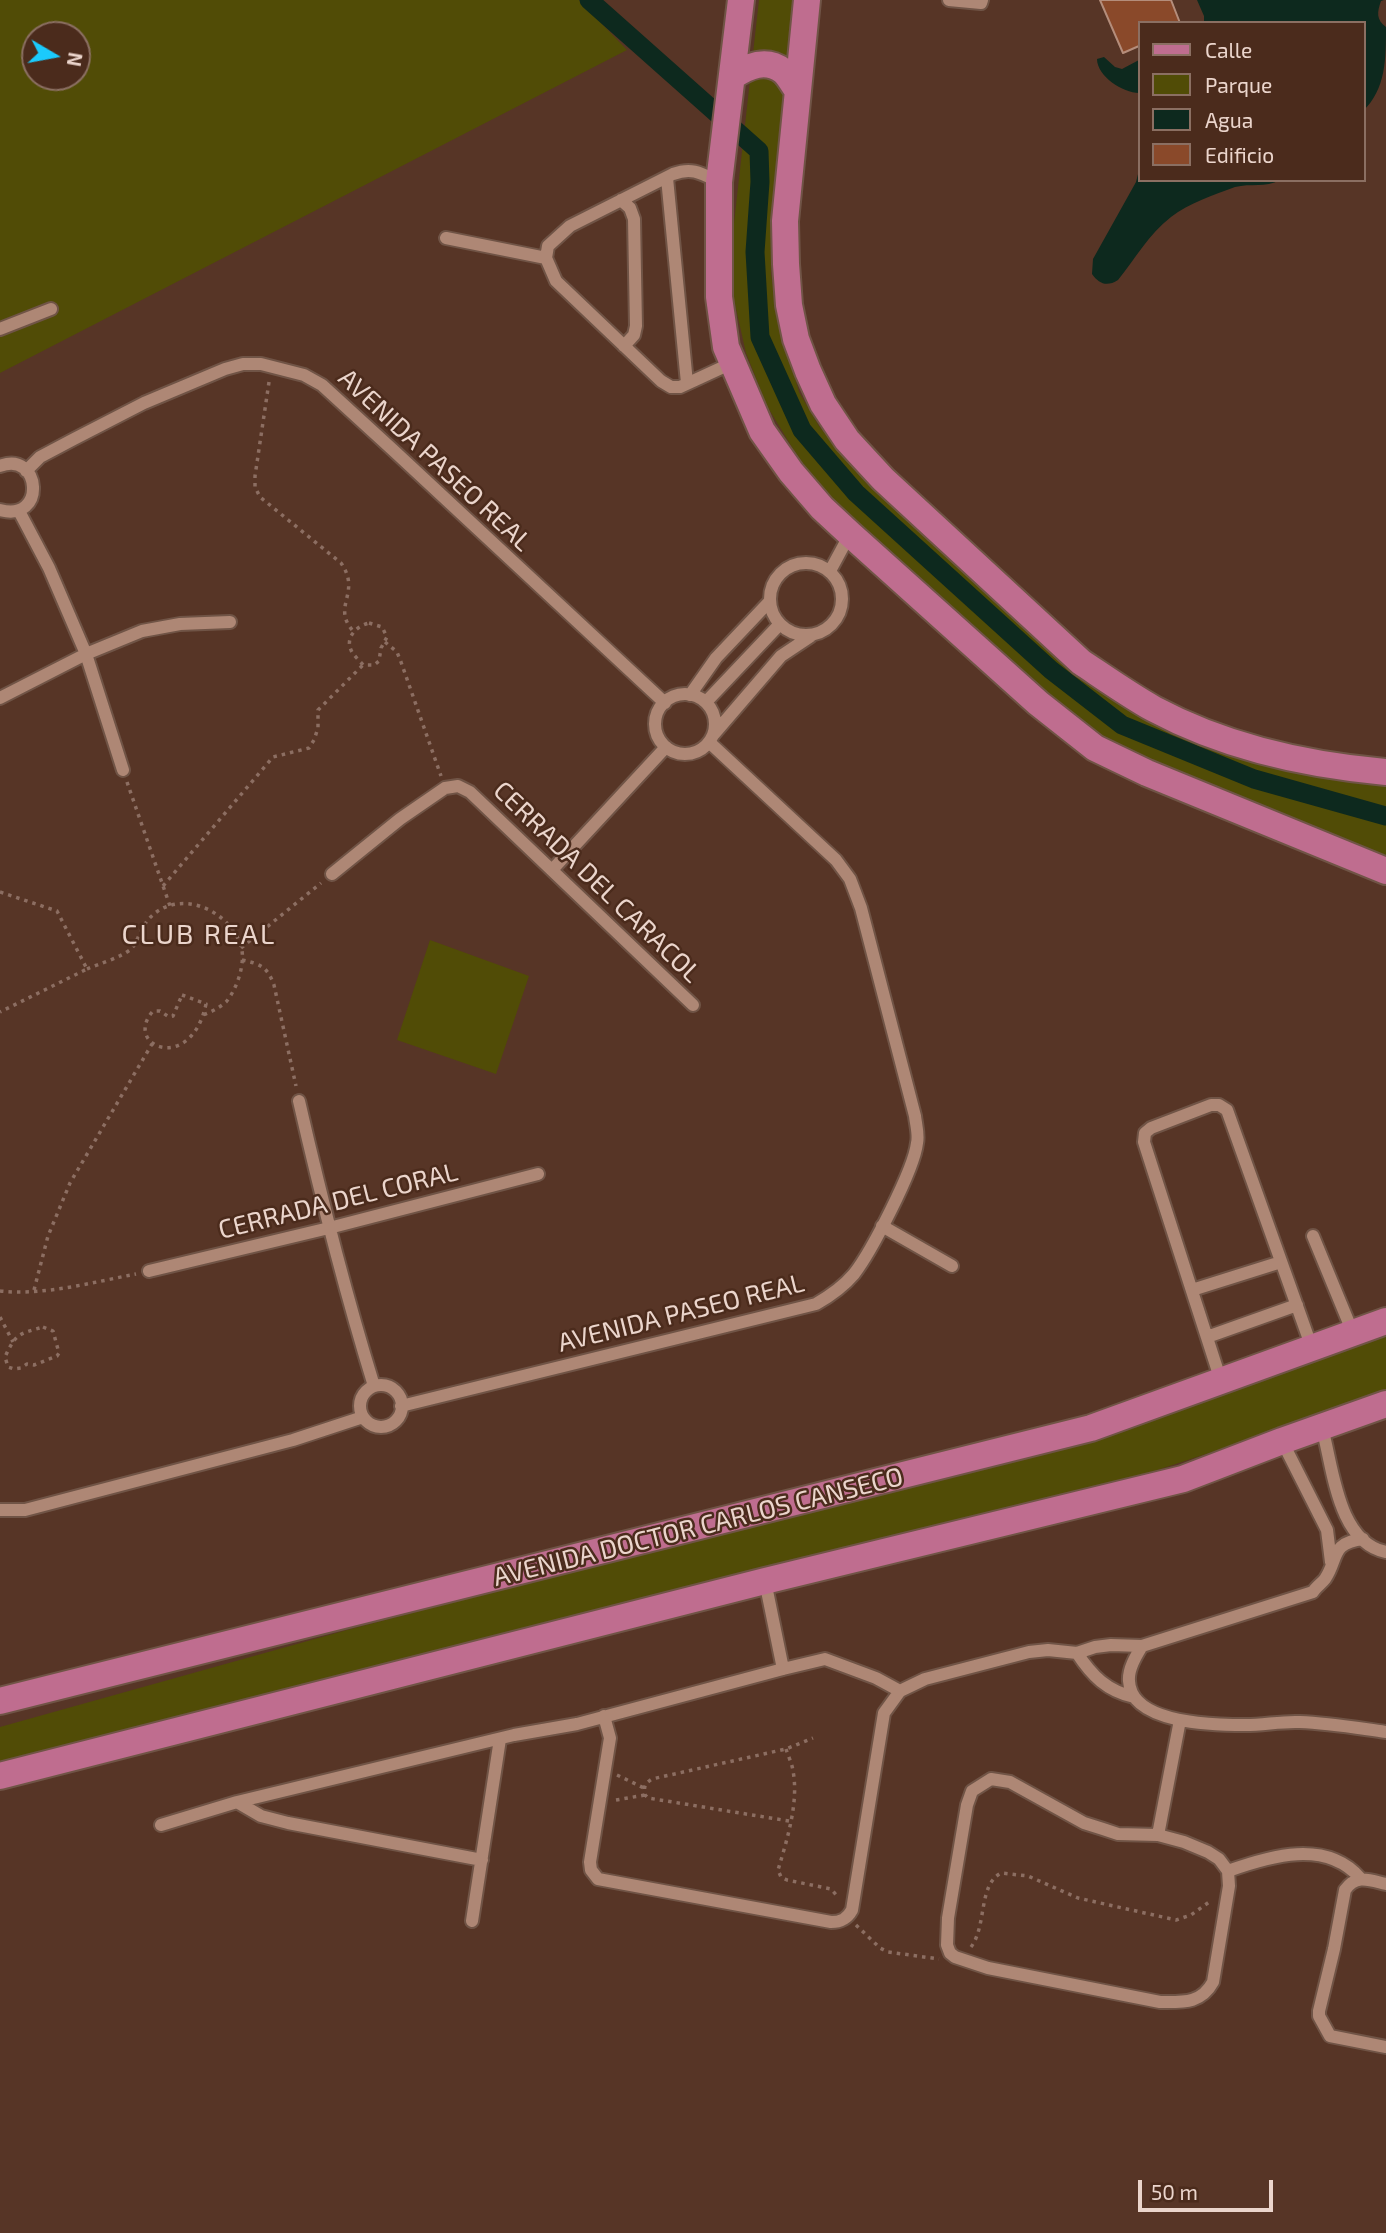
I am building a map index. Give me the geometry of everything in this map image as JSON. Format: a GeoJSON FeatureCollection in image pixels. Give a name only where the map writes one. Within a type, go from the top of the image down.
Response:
{"type":"FeatureCollection","features":[{"type":"Feature","properties":{"kind":"main road"},"geometry":{"type":"LineString","coordinates":[[741,0],[720,171],[719,296],[726,347],[762,431],[822,508],[1038,703],[1095,748],[1147,773],[1386,871]]}},
{"type":"Feature","properties":{"kind":"main road"},"geometry":{"type":"LineString","coordinates":[[807,0],[786,221],[789,305],[796,339],[808,371],[823,404],[847,440],[883,479],[1081,663],[1119,687],[1155,709],[1240,744],[1344,768],[1386,772]]}},
{"type":"Feature","properties":{"kind":"main road"},"geometry":{"type":"LineString","coordinates":[[733,76],[749,66],[772,66],[783,71],[797,90]]}},
{"type":"Feature","properties":{"kind":"main road","name":"AVENIDA DOCTOR CARLOS CANSECO"},"geometry":{"type":"LineString","coordinates":[[0,1701],[1091,1428],[1386,1321]]}},
{"type":"Feature","properties":{"kind":"main road"},"geometry":{"type":"LineString","coordinates":[[0,1776],[765,1581],[1183,1479],[1386,1404]]}},
{"type":"Feature","properties":{"kind":"street"},"geometry":{"type":"LineString","coordinates":[[949,0],[981,3],[982,0]]}},
{"type":"Feature","properties":{"kind":"street"},"geometry":{"type":"LineString","coordinates":[[720,171],[684,170],[621,200],[558,235],[548,246],[546,258],[556,281],[661,381],[671,387],[680,387],[732,363]]}},
{"type":"Feature","properties":{"kind":"street"},"geometry":{"type":"LineString","coordinates":[[667,178],[687,383]]}},
{"type":"Feature","properties":{"kind":"street"},"geometry":{"type":"LineString","coordinates":[[621,200],[630,208],[634,219],[636,326],[634,335],[624,346]]}},
{"type":"Feature","properties":{"kind":"street"},"geometry":{"type":"LineString","coordinates":[[446,238],[546,258]]}},
{"type":"Feature","properties":{"kind":"street"},"geometry":{"type":"LineString","coordinates":[[0,329],[51,309]]}},
{"type":"Feature","properties":{"kind":"street","name":"AVENIDA PASEO REAL"},"geometry":{"type":"LineString","coordinates":[[26,471],[40,457],[156,398],[225,369],[243,364],[272,366],[304,374],[321,385],[665,703]]}},
{"type":"Feature","properties":{"kind":"street"},"geometry":{"type":"LineString","coordinates":[[0,466],[16,464],[32,477],[34,486],[33,496],[19,511],[9,513],[0,510]]}},
{"type":"Feature","properties":{"kind":"street"},"geometry":{"type":"LineString","coordinates":[[19,511],[49,568],[86,654],[123,770]]}},
{"type":"Feature","properties":{"kind":"street"},"geometry":{"type":"LineString","coordinates":[[830,571],[850,534]]}},
{"type":"Feature","properties":{"kind":"street"},"geometry":{"type":"LineString","coordinates":[[711,738],[714,717],[706,702],[690,695],[681,695],[665,703],[656,720],[656,730],[666,747],[674,752],[694,753],[702,749],[781,656],[812,635],[823,631],[839,614],[842,591],[830,571],[807,562],[794,564],[783,569],[775,578],[769,602],[772,614],[779,625],[789,632],[812,635]]}},
{"type":"Feature","properties":{"kind":"street"},"geometry":{"type":"LineString","coordinates":[[690,695],[716,658],[769,602]]}},
{"type":"Feature","properties":{"kind":"street"},"geometry":{"type":"LineString","coordinates":[[0,698],[86,654],[142,631],[180,624],[230,622]]}},
{"type":"Feature","properties":{"kind":"street"},"geometry":{"type":"LineString","coordinates":[[706,702],[779,625]]}},
{"type":"Feature","properties":{"kind":"street","name":"AVENIDA PASEO REAL"},"geometry":{"type":"LineString","coordinates":[[401,1406],[816,1304],[836,1292],[855,1273],[882,1226],[914,1159],[918,1141],[915,1116],[861,908],[849,880],[836,860],[711,738]]}},
{"type":"Feature","properties":{"kind":"street"},"geometry":{"type":"LineString","coordinates":[[552,870],[666,747]]}},
{"type":"Feature","properties":{"kind":"street","name":"CERRADA DEL CARACOL"},"geometry":{"type":"LineString","coordinates":[[445,788],[458,786],[470,792],[693,1005]]}},
{"type":"Feature","properties":{"kind":"street"},"geometry":{"type":"LineString","coordinates":[[332,874],[400,819],[445,788]]}},
{"type":"Feature","properties":{"kind":"street"},"geometry":{"type":"LineString","coordinates":[[299,1101],[329,1228],[374,1386]]}},
{"type":"Feature","properties":{"kind":"street"},"geometry":{"type":"LineString","coordinates":[[1221,1381],[1144,1142],[1145,1133],[1152,1128],[1211,1105],[1219,1105],[1227,1110],[1312,1348]]}},
{"type":"Feature","properties":{"kind":"street","name":"CERRADA DEL CORAL"},"geometry":{"type":"LineString","coordinates":[[149,1271],[538,1174]]}},
{"type":"Feature","properties":{"kind":"street"},"geometry":{"type":"LineString","coordinates":[[882,1226],[952,1266]]}},
{"type":"Feature","properties":{"kind":"street"},"geometry":{"type":"LineString","coordinates":[[1313,1236],[1353,1333]]}},
{"type":"Feature","properties":{"kind":"street"},"geometry":{"type":"LineString","coordinates":[[1192,1290],[1282,1262]]}},
{"type":"Feature","properties":{"kind":"street"},"geometry":{"type":"LineString","coordinates":[[1207,1338],[1297,1305]]}},
{"type":"Feature","properties":{"kind":"street"},"geometry":{"type":"LineString","coordinates":[[382,1385],[396,1391],[401,1406],[400,1413],[390,1424],[375,1426],[363,1418],[360,1403],[367,1390],[382,1385]]}},
{"type":"Feature","properties":{"kind":"street"},"geometry":{"type":"LineString","coordinates":[[0,1510],[25,1510],[293,1440],[363,1418]]}},
{"type":"Feature","properties":{"kind":"street"},"geometry":{"type":"LineString","coordinates":[[1322,1427],[1343,1513],[1363,1539],[1386,1552]]}},
{"type":"Feature","properties":{"kind":"street"},"geometry":{"type":"LineString","coordinates":[[1282,1441],[1327,1530],[1331,1562]]}},
{"type":"Feature","properties":{"kind":"street"},"geometry":{"type":"LineString","coordinates":[[604,1716],[610,1738],[590,1862],[591,1870],[598,1879],[839,1922],[848,1917],[852,1910],[884,1713],[900,1691],[925,1679],[1029,1652],[1048,1650],[1077,1653],[1111,1645],[1142,1646],[1312,1592],[1326,1577],[1331,1562],[1344,1544],[1363,1539]]}},
{"type":"Feature","properties":{"kind":"street"},"geometry":{"type":"LineString","coordinates":[[765,1581],[783,1668]]}},
{"type":"Feature","properties":{"kind":"street"},"geometry":{"type":"LineString","coordinates":[[1134,1698],[1129,1681],[1134,1660],[1142,1646]]}},
{"type":"Feature","properties":{"kind":"street"},"geometry":{"type":"LineString","coordinates":[[1077,1653],[1086,1668],[1114,1693],[1134,1698],[1146,1709],[1180,1720],[1245,1725],[1296,1722],[1386,1732]]}},
{"type":"Feature","properties":{"kind":"street"},"geometry":{"type":"LineString","coordinates":[[162,1825],[237,1802],[500,1739],[577,1724],[825,1659],[876,1678],[900,1691]]}},
{"type":"Feature","properties":{"kind":"street"},"geometry":{"type":"LineString","coordinates":[[1158,1835],[1180,1720]]}},
{"type":"Feature","properties":{"kind":"street"},"geometry":{"type":"LineString","coordinates":[[472,1921],[500,1739]]}},
{"type":"Feature","properties":{"kind":"street"},"geometry":{"type":"LineString","coordinates":[[991,1779],[1010,1782],[1084,1823],[1118,1834],[1158,1835],[1208,1852],[1219,1859],[1228,1871],[1229,1886],[1213,1982],[1196,2000],[1160,2002],[1137,1998],[988,1968],[955,1958],[950,1953],[947,1945],[948,1918],[967,1805],[972,1791],[980,1785],[991,1779]]}},
{"type":"Feature","properties":{"kind":"street"},"geometry":{"type":"LineString","coordinates":[[237,1802],[261,1815],[288,1823],[482,1860]]}},
{"type":"Feature","properties":{"kind":"street"},"geometry":{"type":"LineString","coordinates":[[1228,1871],[1275,1856],[1298,1853],[1325,1857],[1345,1864],[1360,1878],[1386,1884]]}},
{"type":"Feature","properties":{"kind":"street"},"geometry":{"type":"LineString","coordinates":[[1360,1878],[1345,1889],[1319,2016],[1329,2036],[1386,2047]]}},
{"type":"Feature","properties":{"kind":"path"},"geometry":{"type":"LineString","coordinates":[[272,366],[255,488],[260,497],[341,563],[348,573],[350,584],[344,612],[345,622],[354,631]]}},
{"type":"Feature","properties":{"kind":"path"},"geometry":{"type":"LineString","coordinates":[[163,886],[273,757],[309,748],[318,728],[317,710],[363,665],[374,665],[379,661],[381,648],[387,637],[385,631],[375,624],[361,625],[354,631],[351,650],[363,665]]}},
{"type":"Feature","properties":{"kind":"path"},"geometry":{"type":"LineString","coordinates":[[385,642],[397,652],[445,788]]}},
{"type":"Feature","properties":{"kind":"path"},"geometry":{"type":"LineString","coordinates":[[123,770],[170,906]]}},
{"type":"Feature","properties":{"kind":"path"},"geometry":{"type":"LineString","coordinates":[[241,948],[332,874]]}},
{"type":"Feature","properties":{"kind":"path"},"geometry":{"type":"LineString","coordinates":[[0,892],[57,911],[87,969]]}},
{"type":"Feature","properties":{"kind":"path"},"geometry":{"type":"LineString","coordinates":[[0,1012],[130,950],[154,913],[170,906],[184,904],[210,910],[229,925],[241,948],[242,960],[233,990],[226,1002],[203,1014]]}},
{"type":"Feature","properties":{"kind":"path"},"geometry":{"type":"LineString","coordinates":[[242,960],[254,962],[270,972],[299,1101]]}},
{"type":"Feature","properties":{"kind":"path"},"geometry":{"type":"LineString","coordinates":[[182,995],[204,1002],[203,1014],[195,1032],[183,1044],[166,1049],[152,1044],[145,1027],[147,1018],[153,1011],[173,1016],[182,995]]}},
{"type":"Feature","properties":{"kind":"path"},"geometry":{"type":"LineString","coordinates":[[34,1290],[48,1236],[70,1183],[152,1044]]}},
{"type":"Feature","properties":{"kind":"path"},"geometry":{"type":"LineString","coordinates":[[0,1291],[80,1285],[149,1271]]}},
{"type":"Feature","properties":{"kind":"path"},"geometry":{"type":"LineString","coordinates":[[0,1317],[13,1342]]}},
{"type":"Feature","properties":{"kind":"path"},"geometry":{"type":"LineString","coordinates":[[48,1328],[53,1331],[59,1353],[54,1359],[14,1369],[3,1362],[13,1342],[19,1334],[48,1328]]}},
{"type":"Feature","properties":{"kind":"path"},"geometry":{"type":"LineString","coordinates":[[645,1795],[645,1783],[652,1779],[786,1749],[813,1738]]}},
{"type":"Feature","properties":{"kind":"path"},"geometry":{"type":"LineString","coordinates":[[605,1770],[644,1788]]}},
{"type":"Feature","properties":{"kind":"path"},"geometry":{"type":"LineString","coordinates":[[600,1802],[645,1795],[648,1798],[790,1821]]}},
{"type":"Feature","properties":{"kind":"green space"},"geometry":{"type":"Polygon","coordinates":[[[0,0],[579,0],[627,50],[0,373],[0,0]]]}},
{"type":"Feature","properties":{"kind":"green space"},"geometry":{"type":"Polygon","coordinates":[[[759,0],[797,0],[773,208],[771,274],[777,311],[799,392],[819,426],[843,455],[1154,713],[1386,781],[1386,856],[1159,766],[1112,743],[1065,712],[820,488],[767,406],[746,353],[734,300],[732,241],[759,0]]]}},
{"type":"Feature","properties":{"kind":"green space"},"geometry":{"type":"Polygon","coordinates":[[[430,940],[529,976],[496,1074],[397,1040],[430,940]]]}},
{"type":"Feature","properties":{"kind":"green space"},"geometry":{"type":"Polygon","coordinates":[[[1386,1335],[1386,1390],[1097,1490],[0,1765],[0,1727],[347,1630],[818,1507],[1076,1446],[1386,1335]]]}},
{"type":"Feature","properties":{"kind":"water"},"geometry":{"type":"Polygon","coordinates":[[[1197,0],[1384,0],[1381,1],[1378,12],[1380,22],[1386,27],[1385,62],[1376,93],[1365,109],[1365,21],[1204,21],[1197,0]]]}},
{"type":"Feature","properties":{"kind":"water"},"geometry":{"type":"Polygon","coordinates":[[[1104,57],[1115,67],[1122,69],[1138,61],[1138,93],[1112,82],[1101,71],[1097,59],[1104,57]]]}},
{"type":"Feature","properties":{"kind":"water"},"geometry":{"type":"Polygon","coordinates":[[[1138,174],[1138,182],[1274,182],[1235,187],[1186,208],[1156,231],[1118,280],[1104,283],[1092,274],[1093,259],[1138,174]]]}},
{"type":"Feature","properties":{"kind":"building"},"geometry":{"type":"Polygon","coordinates":[[[1100,0],[1171,0],[1179,21],[1138,21],[1138,46],[1123,53],[1100,0]]]}},
{"type":"Feature","properties":{"kind":"waterway"},"geometry":{"type":"LineString","coordinates":[[589,0],[759,151],[760,182],[755,252],[760,337],[802,430],[856,493],[1051,670],[1122,725],[1254,779],[1386,816]]}},
{"type":"Feature","properties":{"kind":"district","name":"CLUB REAL"},"geometry":{"type":"Point","coordinates":[199,935]}}]}
